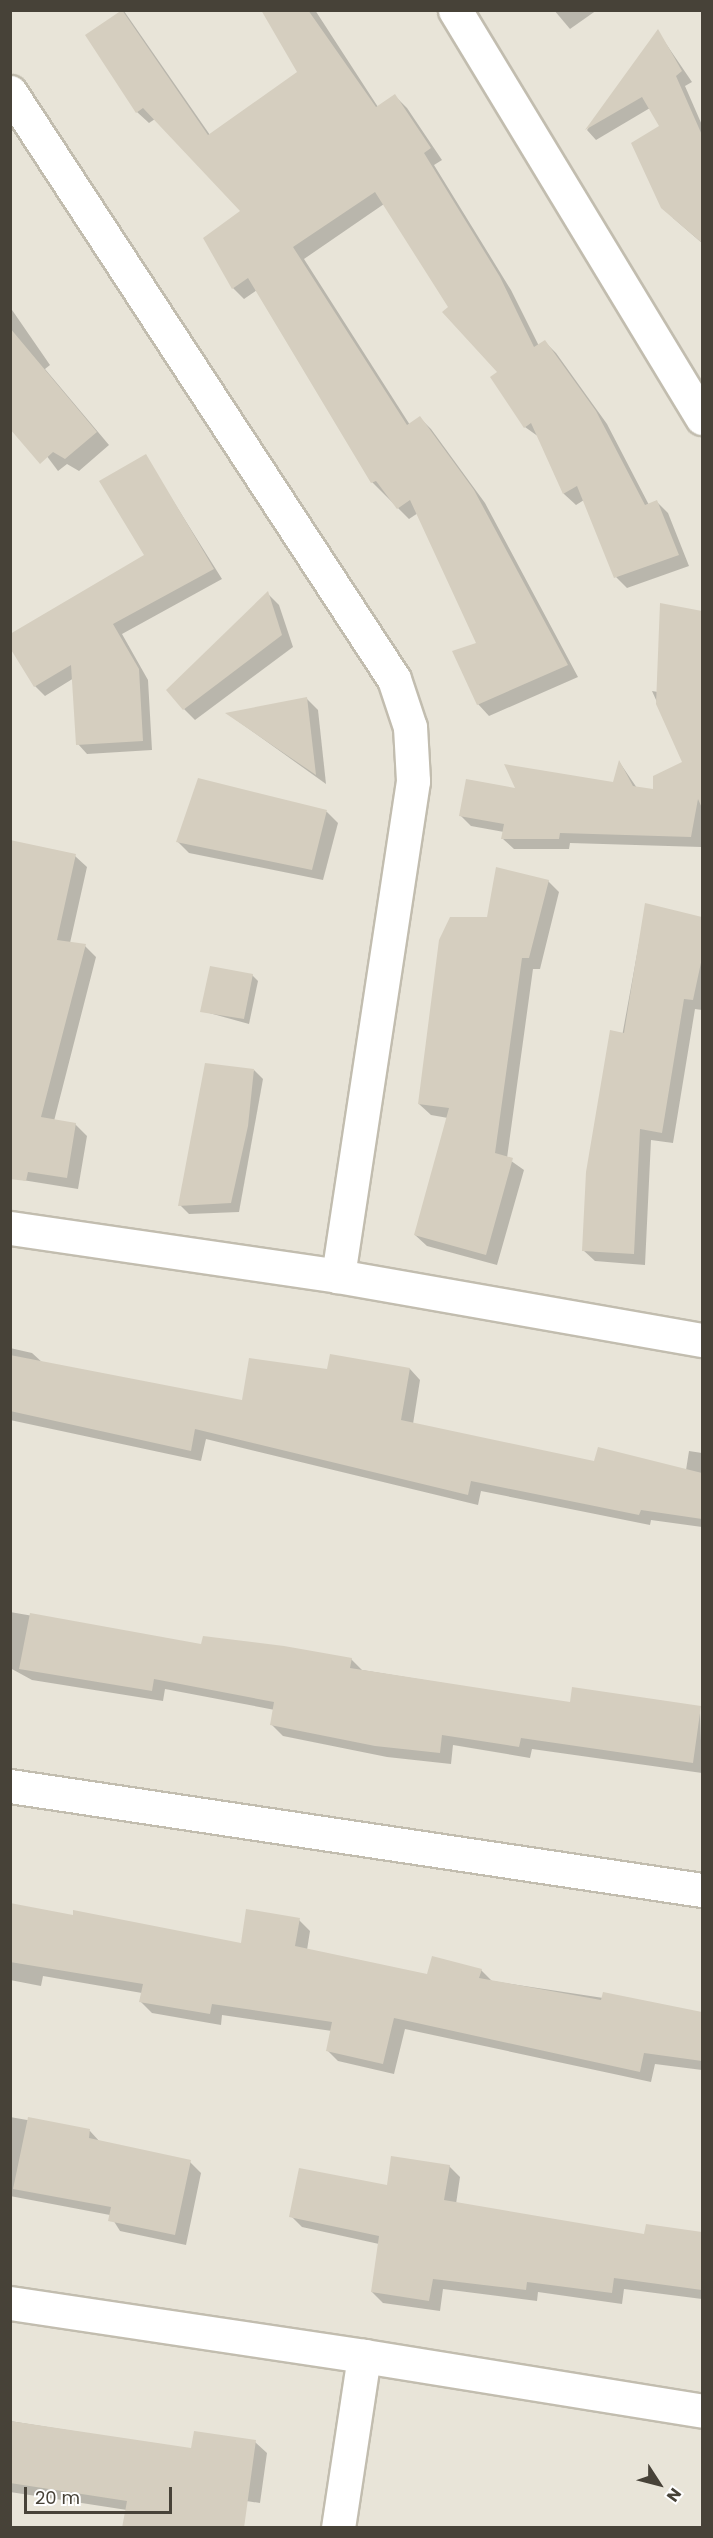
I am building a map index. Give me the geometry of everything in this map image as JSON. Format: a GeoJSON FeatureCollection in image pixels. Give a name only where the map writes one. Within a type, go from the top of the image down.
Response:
{"type":"FeatureCollection","features":[{"type":"Feature","properties":{"kind":"street"},"geometry":{"type":"LineString","coordinates":[[455,10],[702,417]]}},
{"type":"Feature","properties":{"kind":"street"},"geometry":{"type":"LineString","coordinates":[[10,92],[394,679],[410,727],[413,781],[338,1276]]}},
{"type":"Feature","properties":{"kind":"street"},"geometry":{"type":"LineString","coordinates":[[10,1228],[338,1276],[702,1340]]}},
{"type":"Feature","properties":{"kind":"street"},"geometry":{"type":"LineString","coordinates":[[10,1786],[702,1890]]}},
{"type":"Feature","properties":{"kind":"street"},"geometry":{"type":"LineString","coordinates":[[10,2303],[364,2356],[702,2411]]}},
{"type":"Feature","properties":{"kind":"street"},"geometry":{"type":"LineString","coordinates":[[338,2528],[364,2356]]}},
{"type":"Feature","properties":{"kind":"shaded area"},"geometry":{"type":"Polygon","coordinates":[[[11,11],[702,11],[702,2527],[11,2527],[11,11]]]}},
{"type":"Feature","properties":{"kind":"building"},"geometry":{"type":"Polygon","coordinates":[[[122,10],[208,135],[297,72],[261,10],[308,10],[376,107],[395,94],[431,148],[424,153],[500,277],[534,347],[545,340],[596,411],[645,505],[657,500],[679,555],[614,578],[577,486],[563,494],[531,423],[524,428],[490,377],[497,372],[442,312],[448,307],[375,192],[293,247],[407,425],[420,416],[474,490],[568,665],[477,705],[452,651],[476,643],[410,500],[397,509],[376,481],[371,483],[248,278],[232,289],[203,238],[240,211],[143,108],[136,113],[85,35],[122,10]]]}},
{"type":"Feature","properties":{"kind":"building"},"geometry":{"type":"Polygon","coordinates":[[[658,29],[682,71],[676,76],[702,135],[702,243],[661,208],[631,143],[659,126],[642,97],[585,130],[658,29]]]}},
{"type":"Feature","properties":{"kind":"building"},"geometry":{"type":"Polygon","coordinates":[[[10,328],[97,432],[65,459],[53,452],[40,464],[10,429],[10,328]]]}},
{"type":"Feature","properties":{"kind":"building"},"geometry":{"type":"Polygon","coordinates":[[[146,454],[214,569],[113,624],[139,669],[143,741],[76,745],[71,665],[34,687],[10,648],[10,634],[144,555],[99,481],[146,454]]]}},
{"type":"Feature","properties":{"kind":"building"},"geometry":{"type":"Polygon","coordinates":[[[268,591],[282,635],[183,710],[166,690],[268,591]]]}},
{"type":"Feature","properties":{"kind":"building"},"geometry":{"type":"Polygon","coordinates":[[[660,603],[702,611],[702,808],[698,799],[691,837],[560,833],[559,839],[501,839],[504,824],[459,816],[466,779],[515,788],[504,764],[613,782],[619,760],[633,786],[653,789],[653,776],[682,762],[656,704],[660,603]]]}},
{"type":"Feature","properties":{"kind":"building"},"geometry":{"type":"Polygon","coordinates":[[[307,697],[316,775],[225,713],[307,697]]]}},
{"type":"Feature","properties":{"kind":"building"},"geometry":{"type":"Polygon","coordinates":[[[198,778],[327,810],[312,870],[176,842],[198,778]]]}},
{"type":"Feature","properties":{"kind":"building"},"geometry":{"type":"Polygon","coordinates":[[[10,840],[76,854],[57,940],[86,944],[41,1117],[76,1123],[67,1178],[28,1172],[26,1181],[10,1179],[10,840]]]}},
{"type":"Feature","properties":{"kind":"building"},"geometry":{"type":"Polygon","coordinates":[[[496,867],[549,880],[529,958],[522,958],[495,1153],[513,1158],[486,1255],[414,1235],[449,1108],[418,1104],[439,940],[450,917],[487,917],[496,867]]]}},
{"type":"Feature","properties":{"kind":"building"},"geometry":{"type":"Polygon","coordinates":[[[645,903],[702,917],[702,958],[693,1000],[684,999],[662,1133],[640,1129],[634,1254],[582,1251],[586,1172],[610,1030],[624,1033],[645,903]]]}},
{"type":"Feature","properties":{"kind":"building"},"geometry":{"type":"Polygon","coordinates":[[[210,966],[253,974],[244,1019],[200,1012],[210,966]]]}},
{"type":"Feature","properties":{"kind":"building"},"geometry":{"type":"Polygon","coordinates":[[[205,1063],[254,1069],[248,1126],[231,1203],[178,1206],[205,1063]]]}},
{"type":"Feature","properties":{"kind":"building"},"geometry":{"type":"Polygon","coordinates":[[[330,1354],[410,1368],[401,1420],[594,1461],[598,1447],[702,1473],[702,1519],[641,1510],[639,1515],[471,1481],[468,1495],[195,1429],[191,1451],[10,1411],[10,1355],[242,1400],[249,1358],[327,1369],[330,1354]]]}},
{"type":"Feature","properties":{"kind":"building"},"geometry":{"type":"Polygon","coordinates":[[[30,1613],[201,1644],[203,1636],[284,1646],[352,1658],[350,1668],[570,1702],[572,1687],[701,1706],[693,1763],[521,1738],[519,1747],[442,1735],[440,1753],[375,1746],[270,1725],[274,1702],[154,1679],[152,1691],[19,1669],[30,1613]]]}},
{"type":"Feature","properties":{"kind":"building"},"geometry":{"type":"Polygon","coordinates":[[[10,1903],[73,1915],[73,1910],[241,1943],[246,1909],[300,1918],[295,1946],[427,1974],[432,1956],[482,1969],[479,1978],[601,2000],[603,1992],[702,2012],[702,2061],[644,2053],[640,2072],[394,2018],[383,2064],[326,2051],[332,2022],[212,2004],[210,2014],[139,2002],[143,1984],[10,1962],[10,1903]]]}},
{"type":"Feature","properties":{"kind":"building"},"geometry":{"type":"Polygon","coordinates":[[[28,2117],[90,2129],[89,2138],[191,2160],[175,2235],[108,2221],[111,2207],[13,2189],[28,2117]]]}},
{"type":"Feature","properties":{"kind":"building"},"geometry":{"type":"Polygon","coordinates":[[[391,2156],[450,2165],[444,2200],[644,2234],[646,2224],[702,2232],[702,2290],[614,2278],[612,2293],[527,2282],[526,2290],[433,2279],[429,2301],[371,2292],[379,2236],[289,2217],[299,2168],[387,2185],[391,2156]]]}},
{"type":"Feature","properties":{"kind":"building"},"geometry":{"type":"Polygon","coordinates":[[[10,2421],[191,2448],[194,2431],[256,2440],[244,2528],[122,2528],[127,2501],[10,2483],[10,2421]]]}}]}
